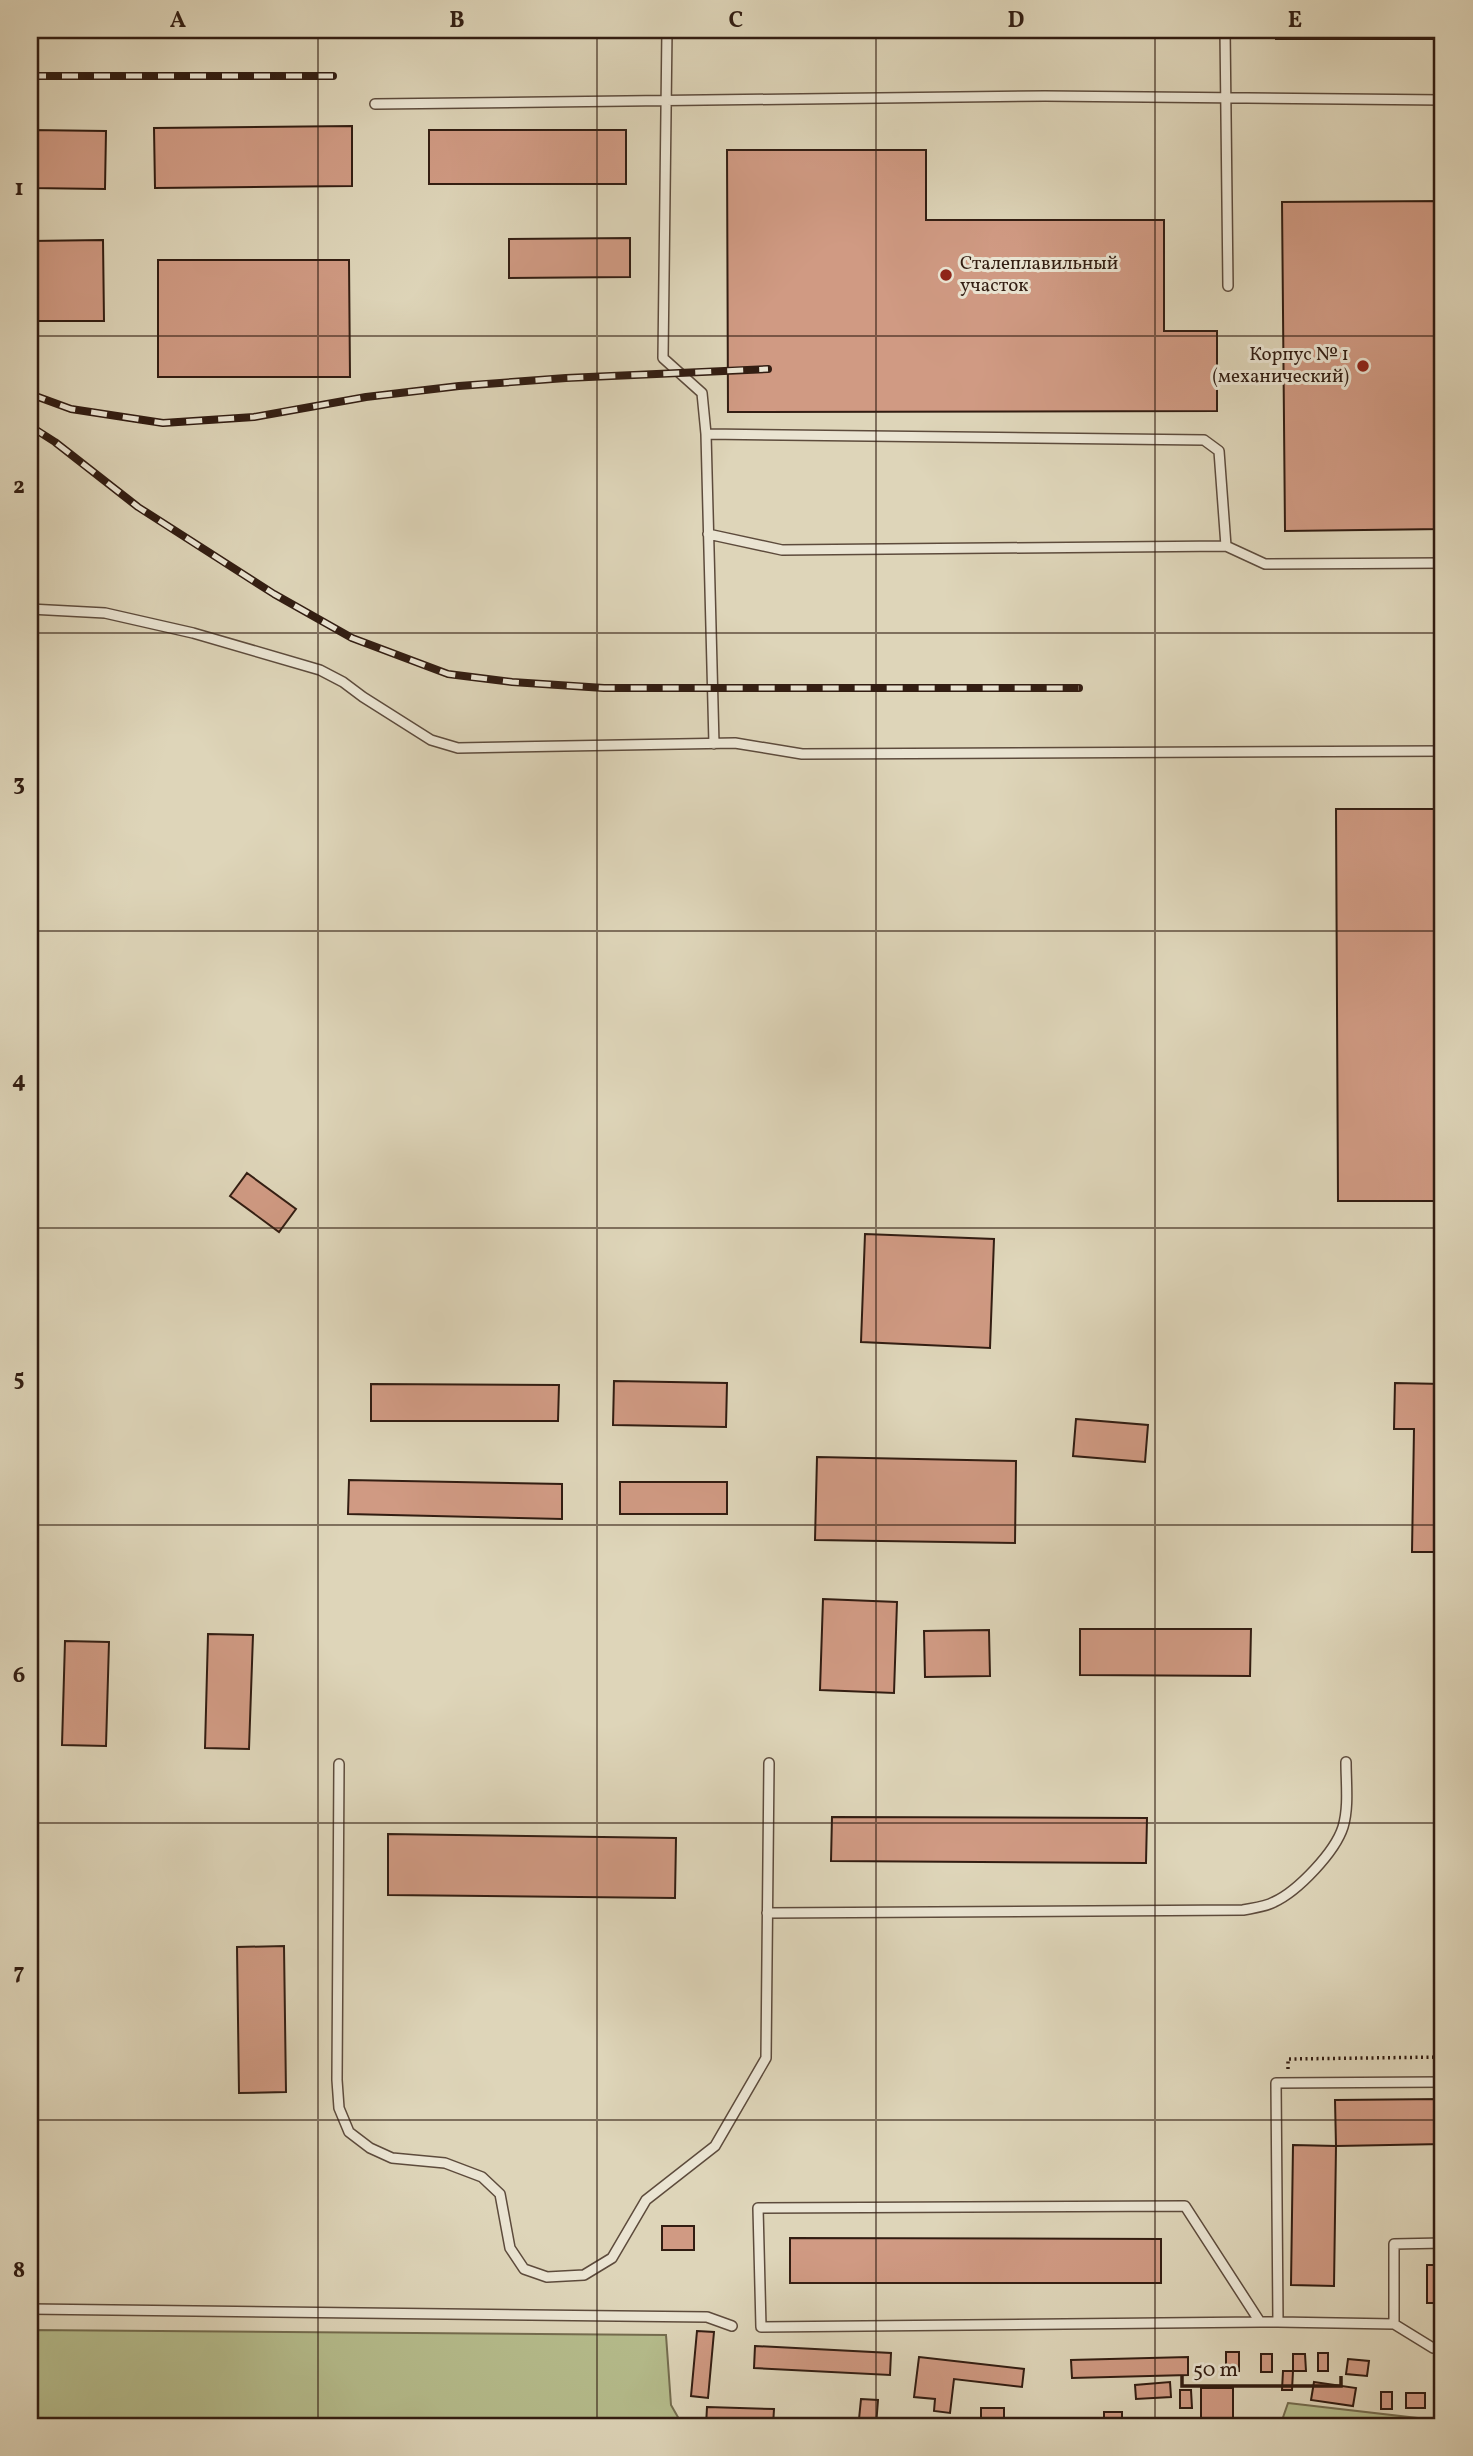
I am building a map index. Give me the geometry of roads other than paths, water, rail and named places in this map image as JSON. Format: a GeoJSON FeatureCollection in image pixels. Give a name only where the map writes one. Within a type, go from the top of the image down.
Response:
{"type":"FeatureCollection","features":[{"type":"Feature","properties":{"kind":"lane"},"geometry":{"type":"LineString","coordinates":[[667,30],[663,358],[702,393],[706,434],[714,744]]}},
{"type":"Feature","properties":{"kind":"lane"},"geometry":{"type":"LineString","coordinates":[[1225,30],[1228,286]]}},
{"type":"Feature","properties":{"kind":"lane"},"geometry":{"type":"LineString","coordinates":[[375,104],[1045,96],[1443,100]]}},
{"type":"Feature","properties":{"kind":"lane"},"geometry":{"type":"LineString","coordinates":[[706,434],[1204,440],[1219,451],[1226,546]]}},
{"type":"Feature","properties":{"kind":"lane"},"geometry":{"type":"LineString","coordinates":[[708,534],[782,550],[1226,546],[1265,564],[1443,563]]}},
{"type":"Feature","properties":{"kind":"lane"},"geometry":{"type":"LineString","coordinates":[[30,610],[105,613],[193,633],[320,670],[343,682],[431,740],[458,748],[714,744],[750,745],[802,754],[1443,751]]}},
{"type":"Feature","properties":{"kind":"lane"},"geometry":{"type":"LineString","coordinates":[[767,1913],[1243,1910],[1264,1905],[1275,1902],[1303,1881],[1327,1857],[1343,1828],[1346,1762]]}},
{"type":"Feature","properties":{"kind":"lane"},"geometry":{"type":"LineString","coordinates":[[339,1764],[339,2108],[349,2132],[370,2148],[392,2158],[445,2163],[482,2177],[500,2194],[510,2248],[524,2269],[547,2277],[584,2275],[612,2258],[646,2200],[715,2146],[766,2058],[769,1763]]}},
{"type":"Feature","properties":{"kind":"lane"},"geometry":{"type":"LineString","coordinates":[[1278,2322],[1276,2083],[1443,2082]]}},
{"type":"Feature","properties":{"kind":"lane"},"geometry":{"type":"LineString","coordinates":[[1260,2322],[1185,2206],[758,2208],[761,2327],[1394,2323],[1433,2348],[1443,2348]]}},
{"type":"Feature","properties":{"kind":"lane"},"geometry":{"type":"LineString","coordinates":[[1394,2323],[1394,2244],[1443,2243]]}},
{"type":"Feature","properties":{"kind":"lane"},"geometry":{"type":"LineString","coordinates":[[30,2309],[707,2317],[732,2326]]}},
{"type":"Feature","properties":{"kind":"railway"},"geometry":{"type":"LineString","coordinates":[[30,76],[333,76]]}},
{"type":"Feature","properties":{"kind":"railway"},"geometry":{"type":"LineString","coordinates":[[30,394],[71,409],[163,423],[254,417],[366,397],[459,386],[566,378],[768,369]]}},
{"type":"Feature","properties":{"kind":"railway"},"geometry":{"type":"LineString","coordinates":[[30,426],[55,442],[138,507],[274,594],[352,638],[448,674],[512,682],[604,688],[1079,688]]}},
{"type":"Feature","properties":{"kind":"place","name":"Сталеплавильный участок"},"geometry":{"type":"Point","coordinates":[946,275]}},
{"type":"Feature","properties":{"kind":"place","name":"Корпус № 1 (механический)"},"geometry":{"type":"Point","coordinates":[1363,366]}}]}
